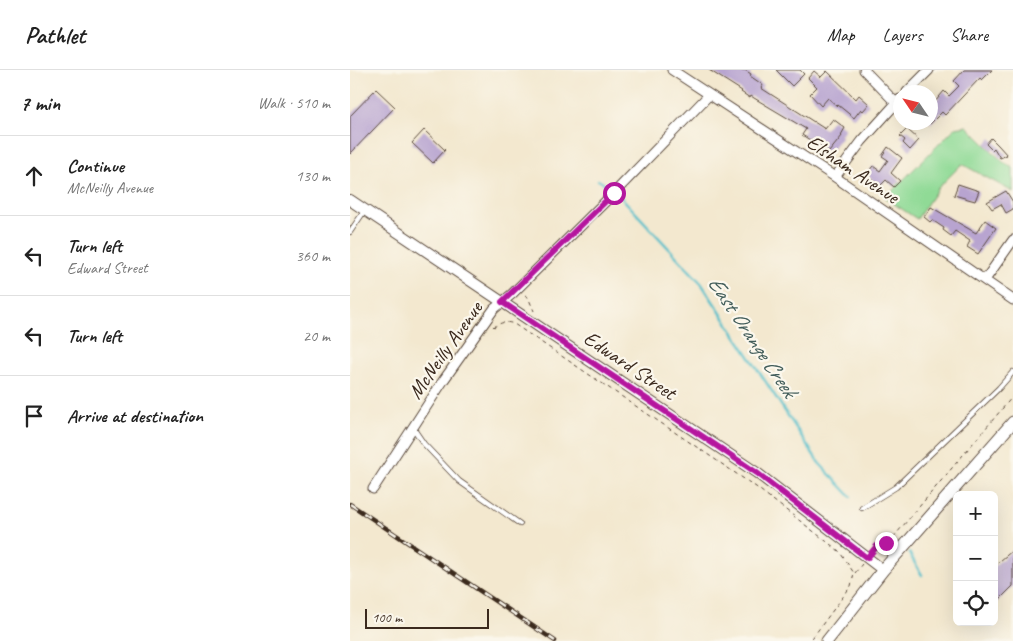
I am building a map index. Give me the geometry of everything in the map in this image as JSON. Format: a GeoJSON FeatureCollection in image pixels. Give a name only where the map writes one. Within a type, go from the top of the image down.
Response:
{"type":"FeatureCollection","features":[{"type":"Feature","properties":{"kind":"main road"},"geometry":{"type":"LineString","coordinates":[[827,641],[883,570],[1013,422]]}},
{"type":"Feature","properties":{"kind":"street","name":"Elsham Avenue"},"geometry":{"type":"LineString","coordinates":[[672,70],[835,177],[1013,300]]}},
{"type":"Feature","properties":{"kind":"street"},"geometry":{"type":"LineString","coordinates":[[864,70],[893,96]]}},
{"type":"Feature","properties":{"kind":"street"},"geometry":{"type":"LineString","coordinates":[[914,85],[930,70]]}},
{"type":"Feature","properties":{"kind":"street","name":"McNeilly Avenue"},"geometry":{"type":"LineString","coordinates":[[373,488],[494,309],[614,193],[709,95]]}},
{"type":"Feature","properties":{"kind":"street"},"geometry":{"type":"LineString","coordinates":[[835,177],[862,141],[893,107]]}},
{"type":"Feature","properties":{"kind":"street","name":"Edward Street"},"geometry":{"type":"LineString","coordinates":[[350,200],[757,473],[883,570]]}},
{"type":"Feature","properties":{"kind":"street"},"geometry":{"type":"LineString","coordinates":[[985,280],[1013,240]]}},
{"type":"Feature","properties":{"kind":"lane"},"geometry":{"type":"LineString","coordinates":[[350,232],[365,210]]}},
{"type":"Feature","properties":{"kind":"lane"},"geometry":{"type":"LineString","coordinates":[[862,508],[896,487],[999,388],[1013,372]]}},
{"type":"Feature","properties":{"kind":"lane"},"geometry":{"type":"LineString","coordinates":[[412,428],[424,444],[459,481],[520,524]]}},
{"type":"Feature","properties":{"kind":"path"},"geometry":{"type":"LineString","coordinates":[[486,320],[494,327],[499,323],[507,322],[514,324],[756,487],[839,551],[854,573]]}},
{"type":"Feature","properties":{"kind":"path"},"geometry":{"type":"LineString","coordinates":[[810,641],[851,586],[854,573],[877,546],[891,540],[1013,396]]}},
{"type":"Feature","properties":{"kind":"green space"},"geometry":{"type":"Polygon","coordinates":[[[967,126],[1004,163],[1013,168],[1013,192],[962,164],[938,188],[917,219],[885,198],[955,128],[967,126]]]}},
{"type":"Feature","properties":{"kind":"building"},"geometry":{"type":"Polygon","coordinates":[[[709,70],[745,70],[763,85],[761,88],[825,129],[833,119],[845,128],[842,136],[829,152],[802,135],[806,129],[751,96],[750,98],[709,70]]]}},
{"type":"Feature","properties":{"kind":"building"},"geometry":{"type":"Polygon","coordinates":[[[776,70],[800,70],[804,74],[792,86],[776,70]]]}},
{"type":"Feature","properties":{"kind":"building"},"geometry":{"type":"Polygon","coordinates":[[[964,70],[992,70],[982,80],[980,78],[945,115],[942,112],[938,116],[938,98],[944,91],[949,96],[959,86],[954,81],[964,70]]]}},
{"type":"Feature","properties":{"kind":"building"},"geometry":{"type":"Polygon","coordinates":[[[814,71],[821,77],[827,71],[856,99],[859,95],[869,104],[863,111],[861,109],[854,118],[828,98],[821,106],[810,94],[817,87],[808,78],[814,71]]]}},
{"type":"Feature","properties":{"kind":"building"},"geometry":{"type":"Polygon","coordinates":[[[376,89],[395,107],[350,154],[350,116],[376,89]]]}},
{"type":"Feature","properties":{"kind":"building"},"geometry":{"type":"Polygon","coordinates":[[[424,130],[445,150],[433,163],[412,143],[424,130]]]}},
{"type":"Feature","properties":{"kind":"building"},"geometry":{"type":"Polygon","coordinates":[[[908,130],[919,140],[910,150],[903,143],[905,140],[900,136],[908,130]]]}},
{"type":"Feature","properties":{"kind":"building"},"geometry":{"type":"Polygon","coordinates":[[[991,138],[1007,155],[1000,158],[994,148],[992,150],[986,144],[991,138]]]}},
{"type":"Feature","properties":{"kind":"building"},"geometry":{"type":"Polygon","coordinates":[[[888,147],[902,158],[891,173],[900,181],[894,187],[886,180],[880,186],[866,174],[873,166],[880,171],[888,160],[882,156],[888,147]]]}},
{"type":"Feature","properties":{"kind":"building"},"geometry":{"type":"Polygon","coordinates":[[[958,184],[979,191],[975,201],[954,195],[958,184]]]}},
{"type":"Feature","properties":{"kind":"building"},"geometry":{"type":"Polygon","coordinates":[[[1006,191],[1013,202],[1013,209],[1006,213],[1001,204],[992,209],[987,202],[1006,191]]]}},
{"type":"Feature","properties":{"kind":"building"},"geometry":{"type":"Polygon","coordinates":[[[931,207],[976,233],[985,220],[996,228],[978,254],[967,247],[970,241],[955,231],[951,236],[943,230],[944,228],[924,217],[931,207]]]}},
{"type":"Feature","properties":{"kind":"building"},"geometry":{"type":"Polygon","coordinates":[[[1013,550],[1013,586],[998,601],[998,581],[998,563],[1013,550]]]}},
{"type":"Feature","properties":{"kind":"waterway","name":"East Orange Creek"},"geometry":{"type":"LineString","coordinates":[[598,180],[612,188]]}},
{"type":"Feature","properties":{"kind":"waterway","name":"East Orange Creek"},"geometry":{"type":"LineString","coordinates":[[621,197],[701,283],[819,463],[851,497]]}},
{"type":"Feature","properties":{"kind":"waterway","name":"East Orange Creek"},"geometry":{"type":"LineString","coordinates":[[909,553],[922,575]]}},
{"type":"Feature","properties":{"kind":"railway"},"geometry":{"type":"LineString","coordinates":[[350,504],[555,641]]}},
{"type":"Feature","properties":{"kind":"route"},"geometry":{"type":"LineString","coordinates":[[614,193],[502,302],[757,473],[867,558],[877,546],[886,543]]}}]}
